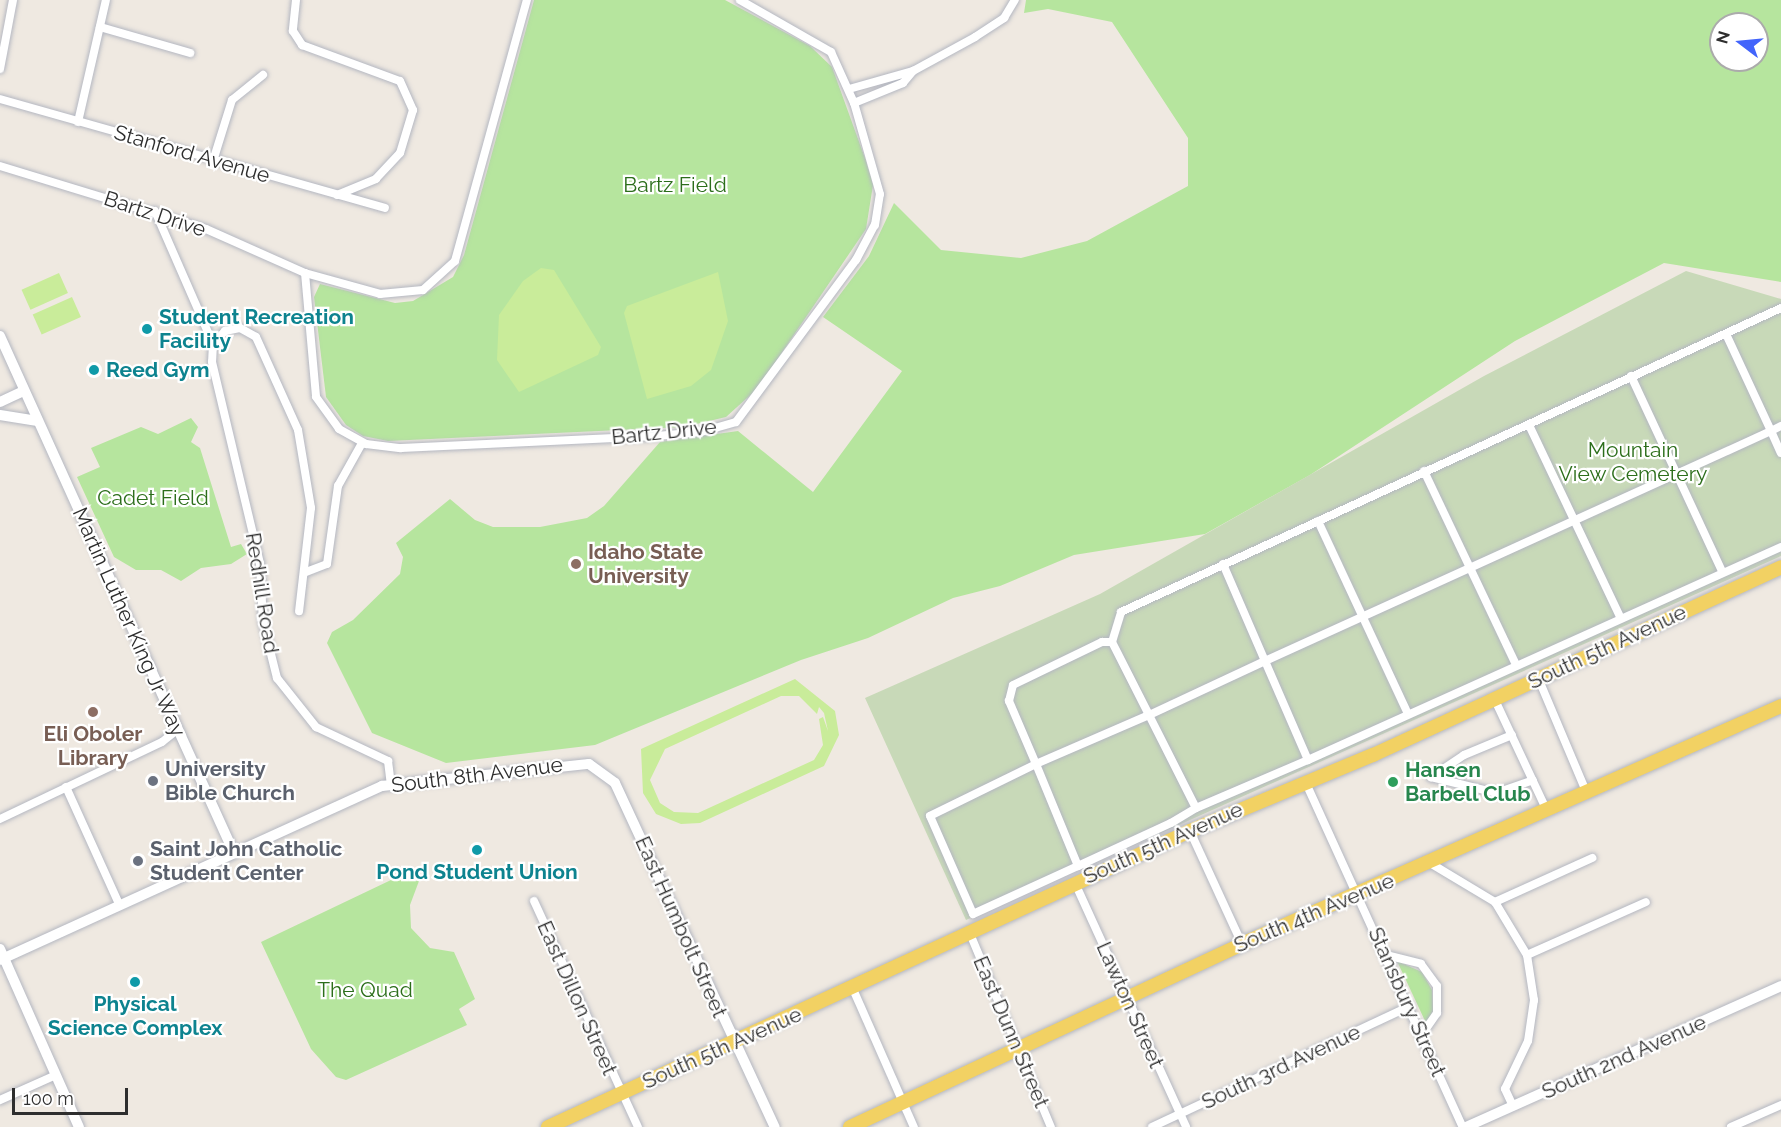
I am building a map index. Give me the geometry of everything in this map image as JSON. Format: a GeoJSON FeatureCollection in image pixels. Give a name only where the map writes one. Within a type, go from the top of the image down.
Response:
{"type":"FeatureCollection","features":[{"type":"Feature","properties":{"kind":"main road","name":"South 5th Avenue"},"geometry":{"type":"LineString","coordinates":[[548,1127],[970,936],[1075,883],[1304,780],[1373,755],[1781,567]]}},
{"type":"Feature","properties":{"kind":"main road","name":"South 4th Avenue"},"geometry":{"type":"LineString","coordinates":[[850,1127],[1242,944],[1430,863],[1586,791],[1781,706]]}},
{"type":"Feature","properties":{"kind":"street"},"geometry":{"type":"LineString","coordinates":[[0,69],[13,0]]}},
{"type":"Feature","properties":{"kind":"street"},"geometry":{"type":"LineString","coordinates":[[78,122],[106,0]]}},
{"type":"Feature","properties":{"kind":"street"},"geometry":{"type":"LineString","coordinates":[[296,0],[293,31],[302,45],[400,81],[413,110],[400,153],[384,170],[336,195]]}},
{"type":"Feature","properties":{"kind":"street","name":"Bartz Drive"},"geometry":{"type":"LineString","coordinates":[[0,166],[155,211],[305,273],[396,296],[423,290],[446,274],[467,222],[527,0]]}},
{"type":"Feature","properties":{"kind":"street","name":"Bartz Drive"},"geometry":{"type":"LineString","coordinates":[[305,273],[316,397],[339,429],[362,443],[401,448],[647,436],[701,432],[736,422],[856,260],[874,225],[878,182],[849,89],[831,52],[740,0]]}},
{"type":"Feature","properties":{"kind":"street"},"geometry":{"type":"LineString","coordinates":[[849,89],[913,71],[994,26],[1015,0]]}},
{"type":"Feature","properties":{"kind":"street"},"geometry":{"type":"LineString","coordinates":[[100,27],[190,53]]}},
{"type":"Feature","properties":{"kind":"street"},"geometry":{"type":"LineString","coordinates":[[854,103],[903,83],[913,71]]}},
{"type":"Feature","properties":{"kind":"street"},"geometry":{"type":"LineString","coordinates":[[213,161],[232,100],[263,75]]}},
{"type":"Feature","properties":{"kind":"street","name":"Stanford Avenue"},"geometry":{"type":"LineString","coordinates":[[0,99],[385,208]]}},
{"type":"Feature","properties":{"kind":"street","name":"Redhill Road"},"geometry":{"type":"LineString","coordinates":[[155,211],[213,344],[212,362],[260,563],[263,622],[277,678],[316,727],[388,761],[391,784]]}},
{"type":"Feature","properties":{"kind":"street"},"geometry":{"type":"LineString","coordinates":[[1196,808],[1112,642],[1121,612],[1781,308]]}},
{"type":"Feature","properties":{"kind":"street","name":"Redhill Road"},"geometry":{"type":"LineString","coordinates":[[213,344],[225,331],[240,328],[256,337],[298,430],[311,508],[306,572],[298,611]]}},
{"type":"Feature","properties":{"kind":"street"},"geometry":{"type":"LineString","coordinates":[[1726,334],[1781,453]]}},
{"type":"Feature","properties":{"kind":"street","name":"Martin Luther King Jr Way"},"geometry":{"type":"LineString","coordinates":[[0,336],[234,853]]}},
{"type":"Feature","properties":{"kind":"street"},"geometry":{"type":"LineString","coordinates":[[1631,376],[1722,571]]}},
{"type":"Feature","properties":{"kind":"street"},"geometry":{"type":"LineString","coordinates":[[0,402],[24,391]]}},
{"type":"Feature","properties":{"kind":"street"},"geometry":{"type":"LineString","coordinates":[[0,416],[38,420]]}},
{"type":"Feature","properties":{"kind":"street"},"geometry":{"type":"LineString","coordinates":[[1529,425],[1620,617]]}},
{"type":"Feature","properties":{"kind":"street"},"geometry":{"type":"LineString","coordinates":[[1781,426],[1036,765],[930,816],[973,914],[1196,808],[1308,760],[1722,571],[1781,547]]}},
{"type":"Feature","properties":{"kind":"street"},"geometry":{"type":"LineString","coordinates":[[306,572],[327,564],[338,486],[362,443]]}},
{"type":"Feature","properties":{"kind":"street"},"geometry":{"type":"LineString","coordinates":[[1424,471],[1516,665]]}},
{"type":"Feature","properties":{"kind":"street"},"geometry":{"type":"LineString","coordinates":[[1318,521],[1408,714]]}},
{"type":"Feature","properties":{"kind":"street"},"geometry":{"type":"LineString","coordinates":[[1222,564],[1308,760]]}},
{"type":"Feature","properties":{"kind":"street"},"geometry":{"type":"LineString","coordinates":[[1078,866],[1009,701],[1013,686],[1102,642],[1112,642]]}},
{"type":"Feature","properties":{"kind":"street"},"geometry":{"type":"LineString","coordinates":[[1539,680],[1586,791]]}},
{"type":"Feature","properties":{"kind":"street"},"geometry":{"type":"LineString","coordinates":[[1495,700],[1546,809]]}},
{"type":"Feature","properties":{"kind":"street"},"geometry":{"type":"LineString","coordinates":[[0,819],[162,742],[177,730]]}},
{"type":"Feature","properties":{"kind":"street"},"geometry":{"type":"LineString","coordinates":[[1512,735],[1464,755],[1431,777],[1496,794],[1533,780]]}},
{"type":"Feature","properties":{"kind":"street","name":"South 8th Avenue"},"geometry":{"type":"LineString","coordinates":[[1,956],[391,784],[595,765]]}},
{"type":"Feature","properties":{"kind":"street","name":"East Humbolt Street"},"geometry":{"type":"LineString","coordinates":[[595,765],[615,783],[733,1042],[775,1127]]}},
{"type":"Feature","properties":{"kind":"street","name":"Stansbury Street"},"geometry":{"type":"LineString","coordinates":[[1304,780],[1359,894],[1465,1127]]}},
{"type":"Feature","properties":{"kind":"street"},"geometry":{"type":"LineString","coordinates":[[66,787],[119,904]]}},
{"type":"Feature","properties":{"kind":"street"},"geometry":{"type":"LineString","coordinates":[[1190,831],[1242,944]]}},
{"type":"Feature","properties":{"kind":"street"},"geometry":{"type":"LineString","coordinates":[[1495,902],[1592,858]]}},
{"type":"Feature","properties":{"kind":"street"},"geometry":{"type":"LineString","coordinates":[[1430,863],[1495,902],[1527,955],[1534,1000],[1528,1041],[1505,1089],[1513,1106]]}},
{"type":"Feature","properties":{"kind":"street","name":"Lawton Street"},"geometry":{"type":"LineString","coordinates":[[1075,883],[1186,1127]]}},
{"type":"Feature","properties":{"kind":"street","name":"East Dillon Street"},"geometry":{"type":"LineString","coordinates":[[534,901],[638,1127]]}},
{"type":"Feature","properties":{"kind":"street"},"geometry":{"type":"LineString","coordinates":[[1527,955],[1646,902]]}},
{"type":"Feature","properties":{"kind":"street","name":"East Dunn Street"},"geometry":{"type":"LineString","coordinates":[[970,936],[1051,1127]]}},
{"type":"Feature","properties":{"kind":"street"},"geometry":{"type":"LineString","coordinates":[[1386,955],[1421,964],[1437,986],[1437,1013],[1423,1033]]}},
{"type":"Feature","properties":{"kind":"street"},"geometry":{"type":"LineString","coordinates":[[1,956],[79,1127]]}},
{"type":"Feature","properties":{"kind":"street","name":"South 2nd Avenue"},"geometry":{"type":"LineString","coordinates":[[1465,1127],[1781,986]]}},
{"type":"Feature","properties":{"kind":"street"},"geometry":{"type":"LineString","coordinates":[[853,989],[914,1127]]}},
{"type":"Feature","properties":{"kind":"street","name":"South 3rd Avenue"},"geometry":{"type":"LineString","coordinates":[[1152,1127],[1410,1006]]}},
{"type":"Feature","properties":{"kind":"street"},"geometry":{"type":"LineString","coordinates":[[0,1100],[56,1076]]}},
{"type":"Feature","properties":{"kind":"street"},"geometry":{"type":"LineString","coordinates":[[1731,1127],[1781,1105]]}},
{"type":"Feature","properties":{"kind":"green space","name":"Bartz Field"},"geometry":{"type":"Polygon","coordinates":[[[534,0],[725,0],[810,46],[832,67],[866,161],[873,185],[866,229],[757,389],[726,417],[684,427],[388,441],[363,436],[346,425],[326,397],[314,297],[320,284],[395,303],[413,301],[453,277],[464,255],[534,0]]]}},
{"type":"Feature","properties":{"kind":"green space"},"geometry":{"type":"Polygon","coordinates":[[[1026,0],[1781,0],[1781,282],[1664,263],[1515,341],[1310,475],[1205,534],[1074,555],[1000,586],[953,598],[868,638],[801,660],[595,745],[446,763],[372,733],[327,643],[332,632],[353,620],[400,574],[403,557],[396,543],[450,499],[475,520],[493,527],[540,527],[587,518],[604,506],[660,442],[738,431],[813,492],[902,371],[823,317],[869,256],[894,203],[941,250],[1021,258],[1087,241],[1188,186],[1188,138],[1112,22],[1048,9],[1024,13],[1026,0]]]}},
{"type":"Feature","properties":{"kind":"green space"},"geometry":{"type":"Polygon","coordinates":[[[541,268],[554,270],[601,347],[598,355],[519,392],[497,360],[499,315],[523,281],[541,268]]]}},
{"type":"Feature","properties":{"kind":"green space","name":"Mountain View Cemetery"},"geometry":{"type":"Polygon","coordinates":[[[1686,271],[1781,299],[1781,556],[966,920],[865,698],[1100,594],[1484,376],[1686,271]]]}},
{"type":"Feature","properties":{"kind":"green space"},"geometry":{"type":"Polygon","coordinates":[[[718,272],[728,321],[711,370],[691,386],[647,399],[624,313],[627,306],[718,272]]]}},
{"type":"Feature","properties":{"kind":"green space"},"geometry":{"type":"Polygon","coordinates":[[[59,273],[68,293],[30,310],[22,290],[59,273]]]}},
{"type":"Feature","properties":{"kind":"green space"},"geometry":{"type":"Polygon","coordinates":[[[72,297],[81,317],[42,335],[33,314],[72,297]]]}},
{"type":"Feature","properties":{"kind":"green space","name":"Cadet Field"},"geometry":{"type":"Polygon","coordinates":[[[191,418],[198,427],[191,442],[200,448],[231,547],[241,544],[247,554],[231,564],[201,568],[181,581],[161,570],[136,570],[114,557],[77,477],[100,467],[91,448],[141,427],[158,434],[191,418]]]}},
{"type":"Feature","properties":{"kind":"green space"},"geometry":{"type":"Polygon","coordinates":[[[795,679],[835,711],[839,735],[824,766],[700,823],[681,824],[656,814],[643,793],[641,749],[795,679]],[[781,696],[665,749],[650,780],[660,803],[674,812],[698,813],[814,760],[823,745],[819,719],[823,717],[828,731],[824,713],[819,707],[817,714],[799,696],[781,696]]]}},
{"type":"Feature","properties":{"kind":"green space","name":"The Quad"},"geometry":{"type":"Polygon","coordinates":[[[391,880],[419,881],[410,905],[411,928],[430,948],[454,952],[475,999],[459,1009],[467,1025],[346,1080],[336,1077],[311,1049],[261,942],[391,880]]]}},
{"type":"Feature","properties":{"kind":"green space"},"geometry":{"type":"Polygon","coordinates":[[[1397,961],[1422,972],[1432,990],[1433,1011],[1426,1023],[1397,961]]]}},
{"type":"Feature","properties":{"kind":"place","name":"Student Recreation Facility"},"geometry":{"type":"Point","coordinates":[147,329]}},
{"type":"Feature","properties":{"kind":"place","name":"Reed Gym"},"geometry":{"type":"Point","coordinates":[94,370]}},
{"type":"Feature","properties":{"kind":"place","name":"Idaho State University"},"geometry":{"type":"Point","coordinates":[576,564]}},
{"type":"Feature","properties":{"kind":"place","name":"Eli Oboler Library"},"geometry":{"type":"Point","coordinates":[93,712]}},
{"type":"Feature","properties":{"kind":"place","name":"University Bible Church"},"geometry":{"type":"Point","coordinates":[153,781]}},
{"type":"Feature","properties":{"kind":"place","name":"Hansen Barbell Club"},"geometry":{"type":"Point","coordinates":[1393,782]}},
{"type":"Feature","properties":{"kind":"place","name":"Pond Student Union"},"geometry":{"type":"Point","coordinates":[477,850]}},
{"type":"Feature","properties":{"kind":"place","name":"Saint John Catholic Student Center"},"geometry":{"type":"Point","coordinates":[138,861]}},
{"type":"Feature","properties":{"kind":"place","name":"Physical Science Complex"},"geometry":{"type":"Point","coordinates":[135,982]}}]}
